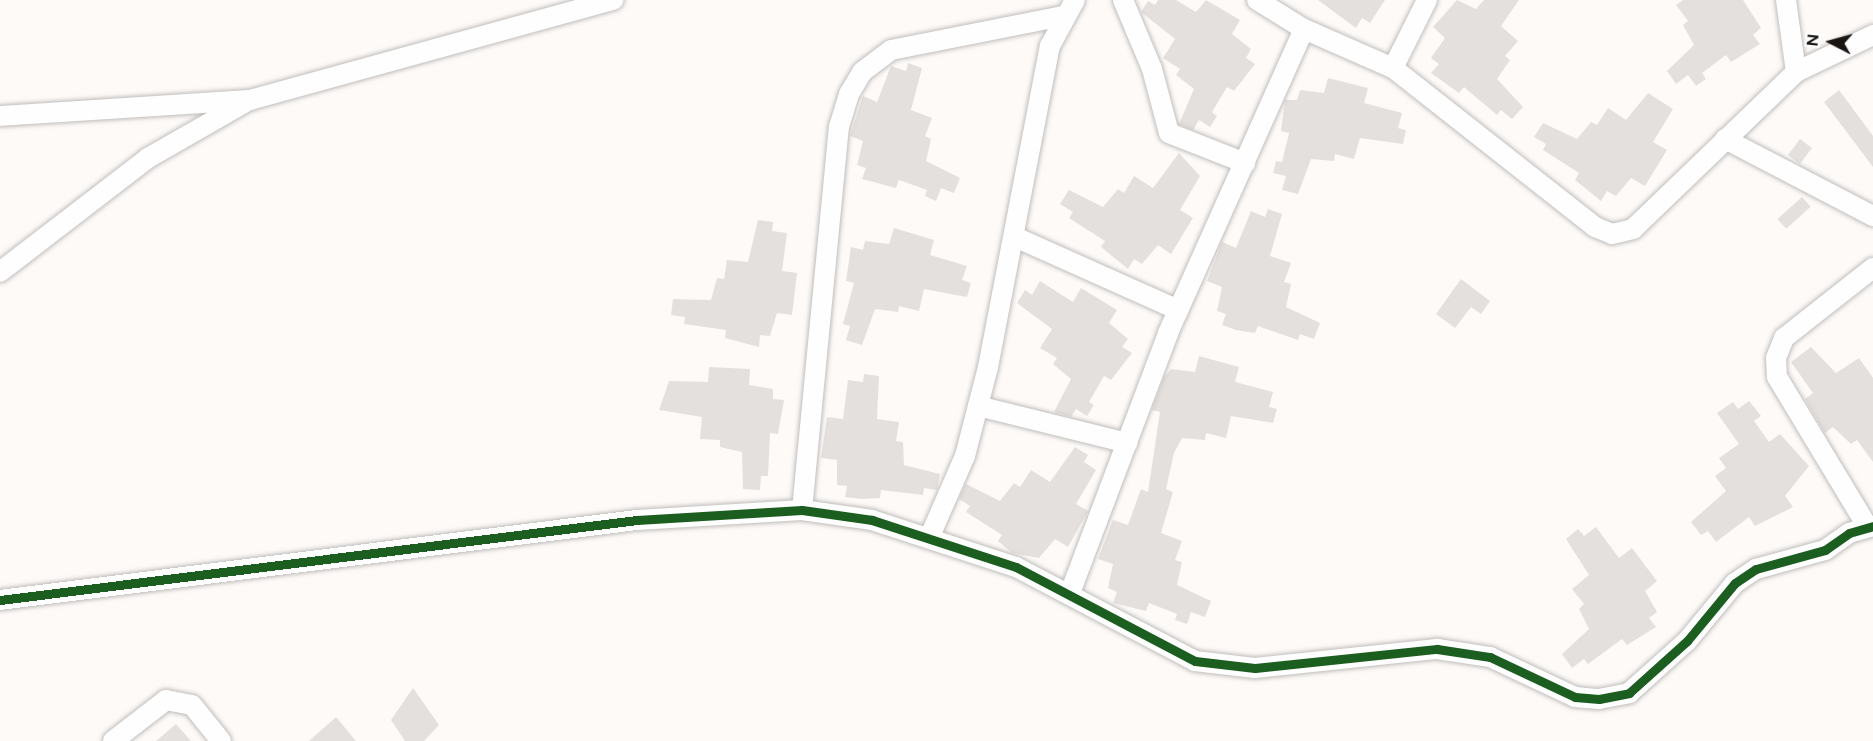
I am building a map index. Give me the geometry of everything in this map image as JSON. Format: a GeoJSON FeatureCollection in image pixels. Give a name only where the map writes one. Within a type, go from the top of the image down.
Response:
{"type":"FeatureCollection","features":[{"type":"Feature","properties":{"kind":"street"},"geometry":{"type":"LineString","coordinates":[[0,116],[250,100],[334,81],[610,0]]}},
{"type":"Feature","properties":{"kind":"street"},"geometry":{"type":"LineString","coordinates":[[930,536],[965,456],[1015,237],[1050,46],[1062,16],[1075,0]]}},
{"type":"Feature","properties":{"kind":"street"},"geometry":{"type":"LineString","coordinates":[[1123,0],[1152,69],[1170,133],[1245,163]]}},
{"type":"Feature","properties":{"kind":"street"},"geometry":{"type":"LineString","coordinates":[[1257,0],[1304,29],[1393,68],[1595,227],[1612,234],[1633,229],[1796,72],[1873,35]]}},
{"type":"Feature","properties":{"kind":"street"},"geometry":{"type":"LineString","coordinates":[[1393,68],[1427,0]]}},
{"type":"Feature","properties":{"kind":"street"},"geometry":{"type":"LineString","coordinates":[[1786,0],[1796,72]]}},
{"type":"Feature","properties":{"kind":"street"},"geometry":{"type":"LineString","coordinates":[[802,510],[839,127],[849,93],[862,72],[891,50],[1062,16]]}},
{"type":"Feature","properties":{"kind":"street"},"geometry":{"type":"LineString","coordinates":[[1070,593],[1178,310],[1304,29]]}},
{"type":"Feature","properties":{"kind":"street"},"geometry":{"type":"LineString","coordinates":[[0,272],[148,158],[250,100]]}},
{"type":"Feature","properties":{"kind":"street"},"geometry":{"type":"LineString","coordinates":[[1725,139],[1873,216]]}},
{"type":"Feature","properties":{"kind":"street"},"geometry":{"type":"LineString","coordinates":[[1015,237],[1178,310]]}},
{"type":"Feature","properties":{"kind":"street"},"geometry":{"type":"LineString","coordinates":[[0,600],[637,520],[802,510],[930,536],[1070,593],[1195,661],[1226,667],[1437,649],[1490,657],[1575,697],[1599,699],[1629,693],[1687,640],[1735,584],[1756,569],[1825,550],[1870,526],[1777,377],[1776,358],[1784,338],[1873,268]]}},
{"type":"Feature","properties":{"kind":"street"},"geometry":{"type":"LineString","coordinates":[[978,406],[1127,442]]}},
{"type":"Feature","properties":{"kind":"street"},"geometry":{"type":"LineString","coordinates":[[113,741],[166,700],[192,705],[221,741]]}},
{"type":"Feature","properties":{"kind":"building"},"geometry":{"type":"Polygon","coordinates":[[[1158,0],[1176,0],[1196,12],[1206,0],[1240,20],[1232,34],[1251,49],[1246,58],[1255,64],[1234,91],[1227,87],[1212,112],[1217,116],[1210,127],[1199,120],[1193,130],[1179,124],[1194,89],[1176,75],[1180,69],[1163,58],[1175,39],[1141,12],[1148,1],[1155,5],[1158,0]]]}},
{"type":"Feature","properties":{"kind":"building"},"geometry":{"type":"Polygon","coordinates":[[[1318,0],[1385,0],[1370,23],[1362,18],[1356,28],[1318,0]]]}},
{"type":"Feature","properties":{"kind":"building"},"geometry":{"type":"Polygon","coordinates":[[[1457,0],[1476,9],[1484,0],[1519,0],[1501,26],[1518,41],[1505,56],[1510,60],[1497,79],[1523,107],[1512,119],[1501,110],[1497,115],[1464,87],[1459,93],[1431,73],[1439,64],[1431,58],[1445,38],[1433,27],[1457,0]]]}},
{"type":"Feature","properties":{"kind":"building"},"geometry":{"type":"Polygon","coordinates":[[[1683,0],[1743,0],[1761,28],[1753,35],[1760,44],[1731,62],[1726,55],[1702,73],[1706,79],[1696,86],[1688,75],[1676,84],[1667,71],[1694,45],[1683,25],[1688,21],[1676,5],[1683,0]]]}},
{"type":"Feature","properties":{"kind":"building"},"geometry":{"type":"Polygon","coordinates":[[[908,63],[922,68],[911,110],[932,118],[925,136],[931,139],[926,161],[960,178],[954,193],[941,188],[936,201],[925,196],[927,190],[899,180],[896,188],[862,179],[866,168],[857,165],[863,141],[850,136],[863,96],[877,102],[891,66],[906,71],[908,63]]]}},
{"type":"Feature","properties":{"kind":"building"},"geometry":{"type":"Polygon","coordinates":[[[1328,78],[1368,88],[1364,103],[1402,113],[1398,128],[1406,130],[1403,144],[1360,138],[1354,159],[1335,154],[1334,161],[1311,159],[1298,194],[1282,190],[1286,176],[1273,173],[1276,161],[1282,162],[1289,133],[1281,131],[1285,100],[1297,100],[1300,90],[1324,93],[1328,78]]]}},
{"type":"Feature","properties":{"kind":"building"},"geometry":{"type":"Polygon","coordinates":[[[1839,90],[1873,136],[1873,167],[1824,102],[1839,90]]]}},
{"type":"Feature","properties":{"kind":"building"},"geometry":{"type":"Polygon","coordinates":[[[1648,93],[1673,109],[1653,142],[1667,150],[1645,186],[1631,178],[1616,196],[1607,191],[1601,201],[1575,180],[1579,173],[1543,150],[1546,144],[1534,137],[1543,123],[1577,139],[1591,122],[1597,125],[1608,108],[1626,120],[1648,93]]]}},
{"type":"Feature","properties":{"kind":"building"},"geometry":{"type":"Polygon","coordinates":[[[1800,139],[1812,148],[1800,164],[1788,155],[1800,139]]]}},
{"type":"Feature","properties":{"kind":"building"},"geometry":{"type":"Polygon","coordinates":[[[1179,153],[1200,176],[1180,210],[1193,218],[1171,254],[1158,245],[1142,264],[1134,259],[1128,269],[1101,247],[1105,241],[1069,218],[1073,212],[1060,204],[1069,190],[1103,207],[1118,189],[1124,193],[1134,176],[1153,188],[1179,153]]]}},
{"type":"Feature","properties":{"kind":"building"},"geometry":{"type":"Polygon","coordinates":[[[1802,197],[1811,207],[1786,229],[1777,219],[1802,197]]]}},
{"type":"Feature","properties":{"kind":"building"},"geometry":{"type":"Polygon","coordinates":[[[1268,209],[1282,214],[1270,256],[1291,263],[1284,282],[1291,284],[1286,307],[1320,323],[1314,339],[1300,334],[1298,340],[1258,326],[1255,333],[1236,330],[1222,325],[1226,314],[1217,311],[1222,287],[1207,281],[1222,242],[1236,248],[1251,211],[1265,217],[1268,209]]]}},
{"type":"Feature","properties":{"kind":"building"},"geometry":{"type":"Polygon","coordinates":[[[758,220],[773,222],[772,231],[787,233],[782,271],[797,273],[792,315],[777,313],[770,336],[760,335],[759,347],[725,338],[726,330],[684,324],[685,317],[671,315],[673,299],[711,300],[717,278],[724,279],[727,260],[748,262],[758,220]]]}},
{"type":"Feature","properties":{"kind":"building"},"geometry":{"type":"Polygon","coordinates":[[[894,228],[934,240],[930,255],[967,266],[962,280],[971,283],[967,297],[924,289],[919,311],[899,306],[898,312],[875,309],[862,345],[846,340],[850,326],[843,324],[854,283],[846,281],[851,247],[863,250],[865,241],[889,244],[894,228]]]}},
{"type":"Feature","properties":{"kind":"building"},"geometry":{"type":"Polygon","coordinates":[[[1461,279],[1490,301],[1481,314],[1471,307],[1455,328],[1436,314],[1461,279]]]}},
{"type":"Feature","properties":{"kind":"building"},"geometry":{"type":"Polygon","coordinates":[[[1040,281],[1073,302],[1081,288],[1117,310],[1109,323],[1128,339],[1122,347],[1132,353],[1111,380],[1104,376],[1089,402],[1094,405],[1087,416],[1076,409],[1071,417],[1054,412],[1071,379],[1053,364],[1057,358],[1040,348],[1052,329],[1017,303],[1025,290],[1032,295],[1040,281]]]}},
{"type":"Feature","properties":{"kind":"building"},"geometry":{"type":"Polygon","coordinates":[[[1811,347],[1836,373],[1859,358],[1873,378],[1873,462],[1857,440],[1851,444],[1833,427],[1825,433],[1805,399],[1813,393],[1791,362],[1811,347]]]}},
{"type":"Feature","properties":{"kind":"building"},"geometry":{"type":"Polygon","coordinates":[[[1199,356],[1239,367],[1235,382],[1273,392],[1269,407],[1277,409],[1273,423],[1231,416],[1226,438],[1206,433],[1205,440],[1182,438],[1174,453],[1166,489],[1173,492],[1161,533],[1182,541],[1175,560],[1182,562],[1177,585],[1211,601],[1205,617],[1191,612],[1187,624],[1175,620],[1177,614],[1149,603],[1146,611],[1113,603],[1117,592],[1108,588],[1113,564],[1098,559],[1113,520],[1128,525],[1141,489],[1148,492],[1160,412],[1152,410],[1164,377],[1171,369],[1195,372],[1199,356]]]}},
{"type":"Feature","properties":{"kind":"building"},"geometry":{"type":"Polygon","coordinates":[[[709,367],[750,369],[749,385],[773,389],[773,399],[784,400],[778,434],[770,433],[768,476],[761,476],[760,490],[743,489],[742,452],[720,447],[720,440],[700,439],[702,417],[659,410],[669,381],[708,382],[709,367]]]}},
{"type":"Feature","properties":{"kind":"building"},"geometry":{"type":"Polygon","coordinates":[[[864,374],[879,376],[877,419],[899,422],[896,441],[903,442],[904,465],[940,474],[937,490],[924,488],[923,495],[881,490],[880,498],[861,499],[845,497],[847,486],[837,485],[837,460],[821,458],[827,417],[843,419],[848,380],[863,382],[864,374]]]}},
{"type":"Feature","properties":{"kind":"building"},"geometry":{"type":"Polygon","coordinates":[[[1749,401],[1761,416],[1754,421],[1769,442],[1780,434],[1809,466],[1785,496],[1793,507],[1755,526],[1749,517],[1716,542],[1708,531],[1701,535],[1691,522],[1726,491],[1715,476],[1726,468],[1719,458],[1739,444],[1717,413],[1733,402],[1738,409],[1749,401]]]}},
{"type":"Feature","properties":{"kind":"building"},"geometry":{"type":"Polygon","coordinates":[[[1075,447],[1088,455],[1084,462],[1096,470],[1076,504],[1088,511],[1068,547],[1055,539],[1039,558],[1012,553],[998,541],[1002,535],[966,512],[970,506],[959,499],[966,484],[1000,501],[1014,483],[1020,487],[1031,470],[1050,482],[1075,447]]]}},
{"type":"Feature","properties":{"kind":"building"},"geometry":{"type":"Polygon","coordinates":[[[1596,527],[1619,558],[1632,548],[1657,581],[1645,591],[1657,612],[1649,618],[1656,627],[1627,645],[1622,639],[1588,664],[1584,659],[1572,668],[1562,654],[1589,629],[1579,609],[1584,604],[1572,589],[1589,575],[1566,539],[1578,529],[1584,536],[1596,527]]]}},
{"type":"Feature","properties":{"kind":"building"},"geometry":{"type":"Polygon","coordinates":[[[413,688],[439,725],[424,741],[405,741],[391,720],[413,688]]]}},
{"type":"Feature","properties":{"kind":"building"},"geometry":{"type":"Polygon","coordinates":[[[336,717],[356,741],[309,741],[336,717]]]}},
{"type":"Feature","properties":{"kind":"building"},"geometry":{"type":"Polygon","coordinates":[[[176,724],[191,741],[156,741],[176,724]]]}},
{"type":"Feature","properties":{"kind":"cycle path"},"geometry":{"type":"LineString","coordinates":[[0,600],[637,520],[802,510],[872,520],[1016,567],[1195,661],[1255,668],[1437,649],[1490,657],[1575,697],[1599,699],[1629,693],[1687,641],[1735,583],[1756,569],[1825,550],[1849,533],[1873,526]]}}]}
